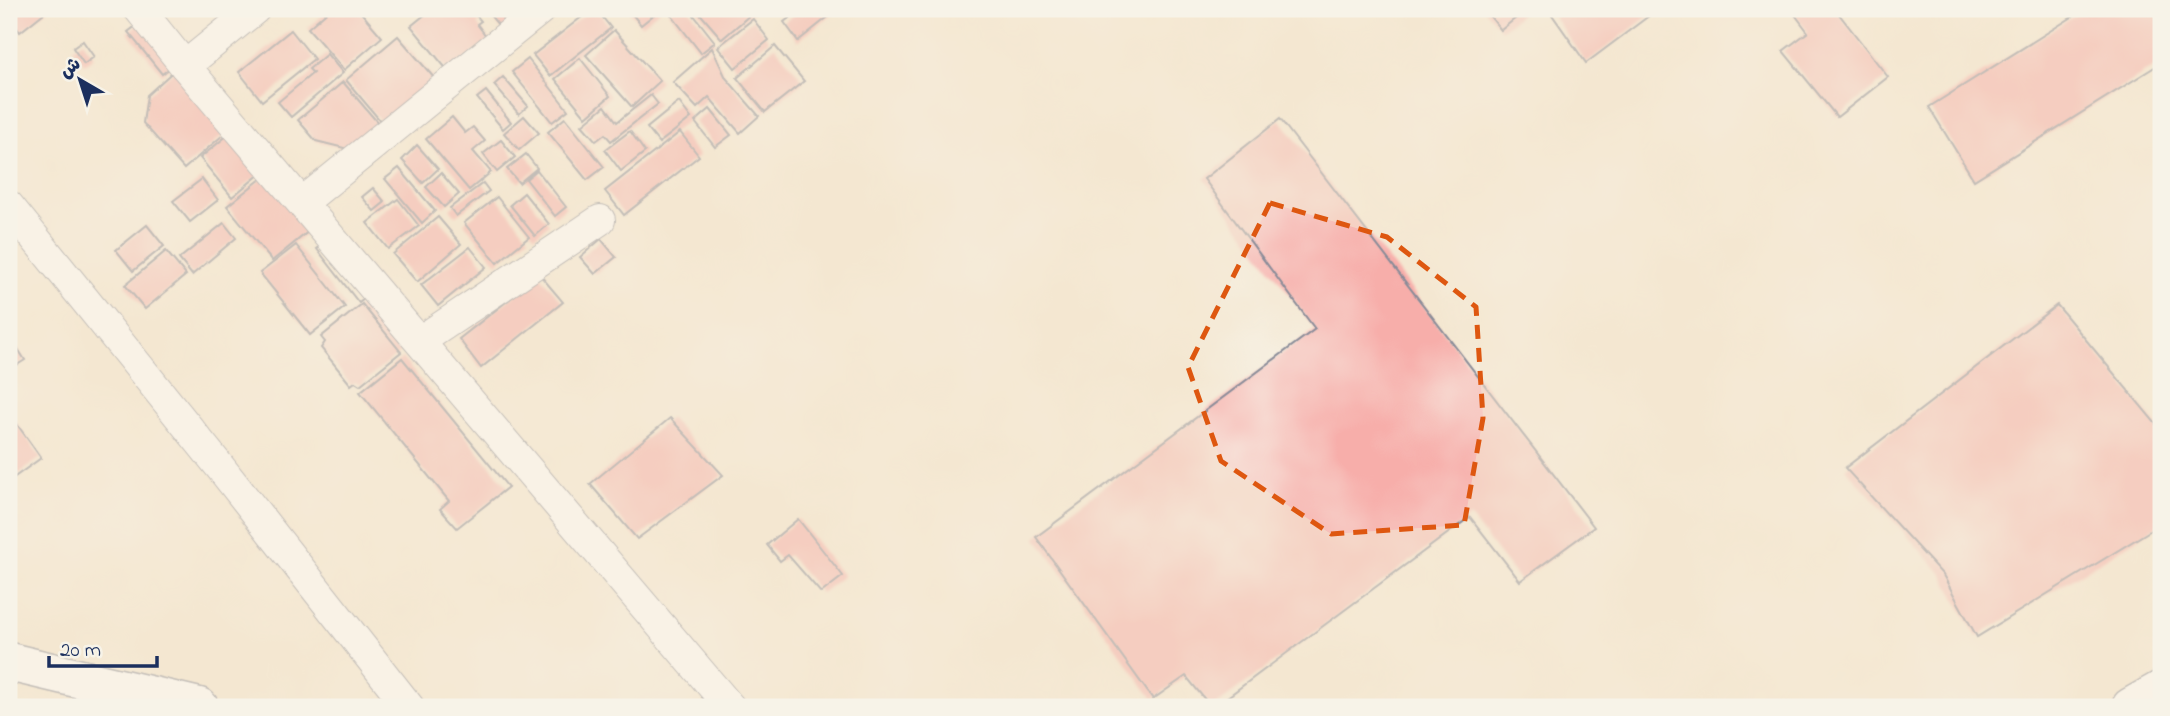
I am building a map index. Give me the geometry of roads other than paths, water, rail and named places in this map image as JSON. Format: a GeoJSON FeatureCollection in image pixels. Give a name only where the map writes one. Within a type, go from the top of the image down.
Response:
{"type":"FeatureCollection","features":[{"type":"Feature","properties":{"kind":"main road"},"geometry":{"type":"LineString","coordinates":[[9,662],[199,707]]}},
{"type":"Feature","properties":{"kind":"main road"},"geometry":{"type":"LineString","coordinates":[[2131,707],[2161,690]]}},
{"type":"Feature","properties":{"kind":"street"},"geometry":{"type":"LineString","coordinates":[[139,9],[730,707]]}},
{"type":"Feature","properties":{"kind":"street"},"geometry":{"type":"LineString","coordinates":[[185,66],[255,9]]}},
{"type":"Feature","properties":{"kind":"street"},"geometry":{"type":"LineString","coordinates":[[303,202],[541,9]]}},
{"type":"Feature","properties":{"kind":"street"},"geometry":{"type":"LineString","coordinates":[[9,206],[229,478],[409,707]]}},
{"type":"Feature","properties":{"kind":"street"},"geometry":{"type":"LineString","coordinates":[[420,341],[600,220]]}}]}
